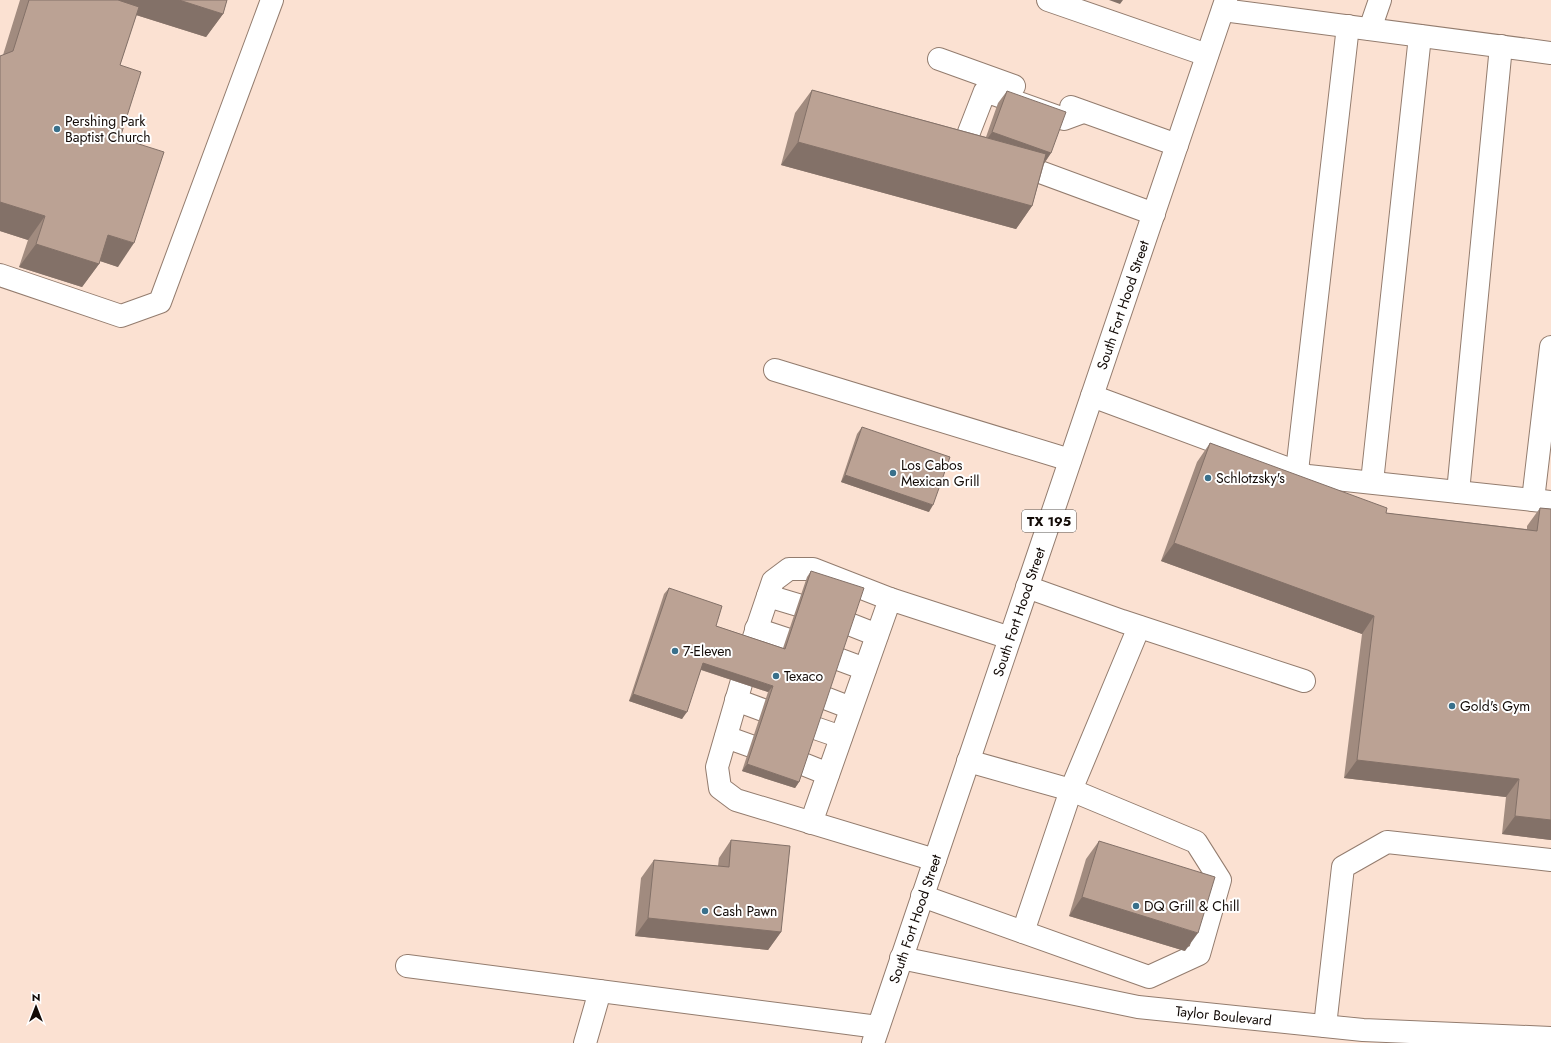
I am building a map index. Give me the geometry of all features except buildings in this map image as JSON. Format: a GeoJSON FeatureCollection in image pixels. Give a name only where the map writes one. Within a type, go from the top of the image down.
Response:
{"type":"FeatureCollection","features":[{"type":"Feature","properties":{"kind":"main road"},"geometry":{"type":"LineString","coordinates":[[0,275],[121,316],[160,302],[272,0]]}},
{"type":"Feature","properties":{"kind":"main road"},"geometry":{"type":"LineString","coordinates":[[1048,0],[1207,56]]}},
{"type":"Feature","properties":{"kind":"main road"},"geometry":{"type":"LineString","coordinates":[[1370,29],[1380,0]]}},
{"type":"Feature","properties":{"kind":"main road"},"geometry":{"type":"LineString","coordinates":[[1224,5],[1348,26],[1551,52]]}},
{"type":"Feature","properties":{"kind":"main road","name":"South Fort Hood Street"},"geometry":{"type":"LineString","coordinates":[[875,1035],[1224,5]]}},
{"type":"Feature","properties":{"kind":"main road"},"geometry":{"type":"LineString","coordinates":[[1297,472],[1348,26]]}},
{"type":"Feature","properties":{"kind":"main road"},"geometry":{"type":"LineString","coordinates":[[1372,482],[1420,36]]}},
{"type":"Feature","properties":{"kind":"main road"},"geometry":{"type":"LineString","coordinates":[[1458,492],[1501,46]]}},
{"type":"Feature","properties":{"kind":"main road"},"geometry":{"type":"LineString","coordinates":[[939,59],[1177,145]]}},
{"type":"Feature","properties":{"kind":"main road"},"geometry":{"type":"LineString","coordinates":[[1084,112],[1064,119],[985,91],[964,145],[1154,214]]}},
{"type":"Feature","properties":{"kind":"main road"},"geometry":{"type":"LineString","coordinates":[[1092,396],[1308,476],[1542,501],[1551,347]]}},
{"type":"Feature","properties":{"kind":"main road"},"geometry":{"type":"LineString","coordinates":[[775,370],[1070,460]]}},
{"type":"Feature","properties":{"kind":"main road"},"geometry":{"type":"LineString","coordinates":[[786,639],[753,637],[773,581],[789,569],[814,569],[890,599],[1010,638]]}},
{"type":"Feature","properties":{"kind":"main road"},"geometry":{"type":"LineString","coordinates":[[1027,587],[1139,627],[1304,681]]}},
{"type":"Feature","properties":{"kind":"main road"},"geometry":{"type":"LineString","coordinates":[[768,596],[798,605]]}},
{"type":"Feature","properties":{"kind":"main road"},"geometry":{"type":"LineString","coordinates":[[811,823],[890,599]]}},
{"type":"Feature","properties":{"kind":"main road"},"geometry":{"type":"LineString","coordinates":[[849,624],[877,635]]}},
{"type":"Feature","properties":{"kind":"main road"},"geometry":{"type":"LineString","coordinates":[[1022,932],[1071,790],[1139,627]]}},
{"type":"Feature","properties":{"kind":"main road"},"geometry":{"type":"LineString","coordinates":[[838,659],[865,669]]}},
{"type":"Feature","properties":{"kind":"main road"},"geometry":{"type":"LineString","coordinates":[[763,710],[739,692],[717,768],[720,788],[736,800],[934,860]]}},
{"type":"Feature","properties":{"kind":"main road"},"geometry":{"type":"LineString","coordinates":[[825,698],[851,708]]}},
{"type":"Feature","properties":{"kind":"main road"},"geometry":{"type":"LineString","coordinates":[[815,728],[841,736]]}},
{"type":"Feature","properties":{"kind":"main road"},"geometry":{"type":"LineString","coordinates":[[726,737],[751,746]]}},
{"type":"Feature","properties":{"kind":"main road"},"geometry":{"type":"LineString","coordinates":[[922,896],[1149,977],[1199,954],[1220,880],[1196,842],[1071,790],[968,761]]}},
{"type":"Feature","properties":{"kind":"main road"},"geometry":{"type":"LineString","coordinates":[[803,764],[828,774]]}},
{"type":"Feature","properties":{"kind":"main road"},"geometry":{"type":"LineString","coordinates":[[1325,1026],[1343,867],[1387,842],[1551,860]]}},
{"type":"Feature","properties":{"kind":"main road","name":"Taylor Boulevard"},"geometry":{"type":"LineString","coordinates":[[901,958],[1138,1007],[1363,1030],[1551,1038]]}},
{"type":"Feature","properties":{"kind":"main road"},"geometry":{"type":"LineString","coordinates":[[407,966],[600,991],[875,1035]]}},
{"type":"Feature","properties":{"kind":"main road"},"geometry":{"type":"LineString","coordinates":[[585,1043],[600,991]]}},
{"type":"Feature","properties":{"kind":"place","name":"Pershing Park Baptist Church"},"geometry":{"type":"Point","coordinates":[57,129]}},
{"type":"Feature","properties":{"kind":"place","name":"Los Cabos Mexican Grill"},"geometry":{"type":"Point","coordinates":[893,473]}},
{"type":"Feature","properties":{"kind":"place","name":"Schlotzsky's"},"geometry":{"type":"Point","coordinates":[1208,478]}},
{"type":"Feature","properties":{"kind":"place","name":"7-Eleven"},"geometry":{"type":"Point","coordinates":[675,651]}},
{"type":"Feature","properties":{"kind":"place","name":"Texaco"},"geometry":{"type":"Point","coordinates":[776,676]}},
{"type":"Feature","properties":{"kind":"place","name":"Gold's Gym"},"geometry":{"type":"Point","coordinates":[1452,706]}},
{"type":"Feature","properties":{"kind":"place","name":"DQ Grill & Chill"},"geometry":{"type":"Point","coordinates":[1136,906]}},
{"type":"Feature","properties":{"kind":"place","name":"Cash Pawn"},"geometry":{"type":"Point","coordinates":[705,911]}}]}
